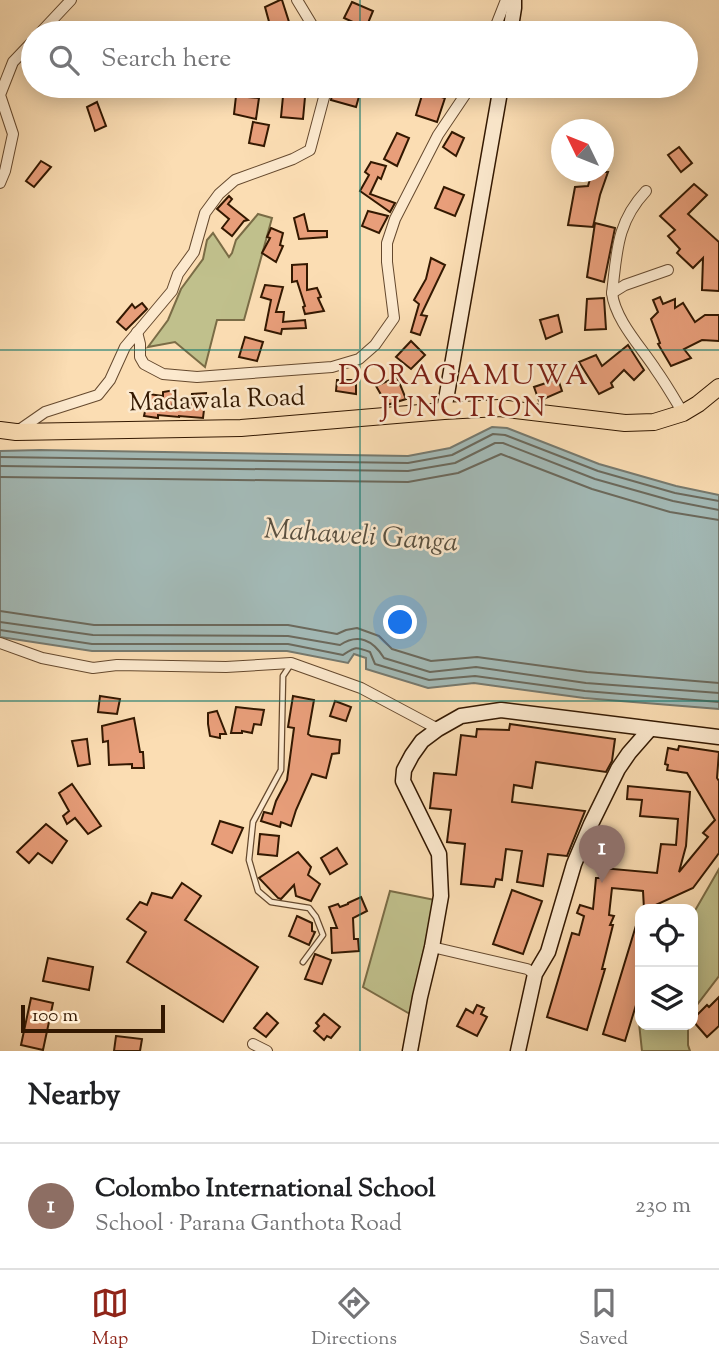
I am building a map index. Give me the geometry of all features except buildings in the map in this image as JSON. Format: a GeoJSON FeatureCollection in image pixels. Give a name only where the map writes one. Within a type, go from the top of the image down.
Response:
{"type":"FeatureCollection","features":[{"type":"Feature","properties":{"kind":"main road","name":"Madawala Road"},"geometry":{"type":"LineString","coordinates":[[8,431],[241,428],[499,408],[625,423],[654,422],[683,413],[719,387]]}},
{"type":"Feature","properties":{"kind":"street"},"geometry":{"type":"LineString","coordinates":[[51,21],[71,0]]}},
{"type":"Feature","properties":{"kind":"street"},"geometry":{"type":"LineString","coordinates":[[297,0],[310,21]]}},
{"type":"Feature","properties":{"kind":"street"},"geometry":{"type":"LineString","coordinates":[[498,21],[506,0]]}},
{"type":"Feature","properties":{"kind":"street"},"geometry":{"type":"LineString","coordinates":[[511,21],[514,0]]}},
{"type":"Feature","properties":{"kind":"street"},"geometry":{"type":"LineString","coordinates":[[0,183],[13,134],[0,95],[13,62],[21,54]]}},
{"type":"Feature","properties":{"kind":"street"},"geometry":{"type":"LineString","coordinates":[[8,431],[45,412],[98,395],[110,380],[125,347],[172,291],[178,274],[194,252],[205,214],[219,194],[235,180],[310,150],[324,98]]}},
{"type":"Feature","properties":{"kind":"street"},"geometry":{"type":"LineString","coordinates":[[137,332],[140,357],[144,363],[163,374],[197,377],[332,367],[359,359],[375,345],[394,318],[387,243],[395,219],[438,135],[463,98]]}},
{"type":"Feature","properties":{"kind":"street"},"geometry":{"type":"LineString","coordinates":[[444,411],[499,98]]}},
{"type":"Feature","properties":{"kind":"street"},"geometry":{"type":"LineString","coordinates":[[646,191],[626,218],[619,235],[613,302],[683,413]]}},
{"type":"Feature","properties":{"kind":"street"},"geometry":{"type":"LineString","coordinates":[[612,293],[625,285],[668,271]]}},
{"type":"Feature","properties":{"kind":"street"},"geometry":{"type":"LineString","coordinates":[[0,643],[42,658],[93,668],[117,665],[226,667],[291,663],[361,688],[438,729]]}},
{"type":"Feature","properties":{"kind":"street"},"geometry":{"type":"LineString","coordinates":[[410,1051],[441,896],[439,854],[402,781],[404,770],[422,741],[461,716],[501,710],[719,737]]}},
{"type":"Feature","properties":{"kind":"street"},"geometry":{"type":"LineString","coordinates":[[518,1051],[535,974],[548,952],[575,864],[618,769],[650,729]]}},
{"type":"Feature","properties":{"kind":"street"},"geometry":{"type":"LineString","coordinates":[[432,947],[535,974]]}},
{"type":"Feature","properties":{"kind":"street"},"geometry":{"type":"LineString","coordinates":[[253,1044],[267,1051]]}},
{"type":"Feature","properties":{"kind":"lane"},"geometry":{"type":"LineString","coordinates":[[291,663],[283,676],[281,770],[253,822],[249,860],[258,891],[271,902],[309,908],[316,917],[323,935],[303,962]]}},
{"type":"Feature","properties":{"kind":"green space"},"geometry":{"type":"Polygon","coordinates":[[[258,214],[272,218],[244,320],[217,320],[205,367],[175,342],[148,347],[168,320],[181,289],[203,259],[207,240],[213,233],[229,257],[236,240],[258,214]]]}},
{"type":"Feature","properties":{"kind":"green space"},"geometry":{"type":"Polygon","coordinates":[[[719,869],[719,976],[698,1003],[698,967],[698,905],[719,869]]]}},
{"type":"Feature","properties":{"kind":"green space"},"geometry":{"type":"Polygon","coordinates":[[[390,891],[435,900],[410,1014],[363,987],[390,891]]]}},
{"type":"Feature","properties":{"kind":"green space"},"geometry":{"type":"Polygon","coordinates":[[[640,1030],[688,1030],[690,1051],[642,1051],[640,1030]]]}},
{"type":"Feature","properties":{"kind":"water","name":"Mahaweli Ganga"},"geometry":{"type":"Polygon","coordinates":[[[492,427],[507,428],[599,464],[719,495],[719,709],[584,698],[474,683],[428,688],[366,669],[366,658],[354,654],[348,663],[287,651],[92,651],[0,637],[0,451],[408,456],[450,448],[492,427]]]}},
{"type":"Feature","properties":{"kind":"place","name":"Colombo International School"},"geometry":{"type":"Point","coordinates":[602,883]}},
{"type":"Feature","properties":{"kind":"district","name":"DORAGAMUWA JUNCTION"},"geometry":{"type":"Point","coordinates":[464,393]}}]}
